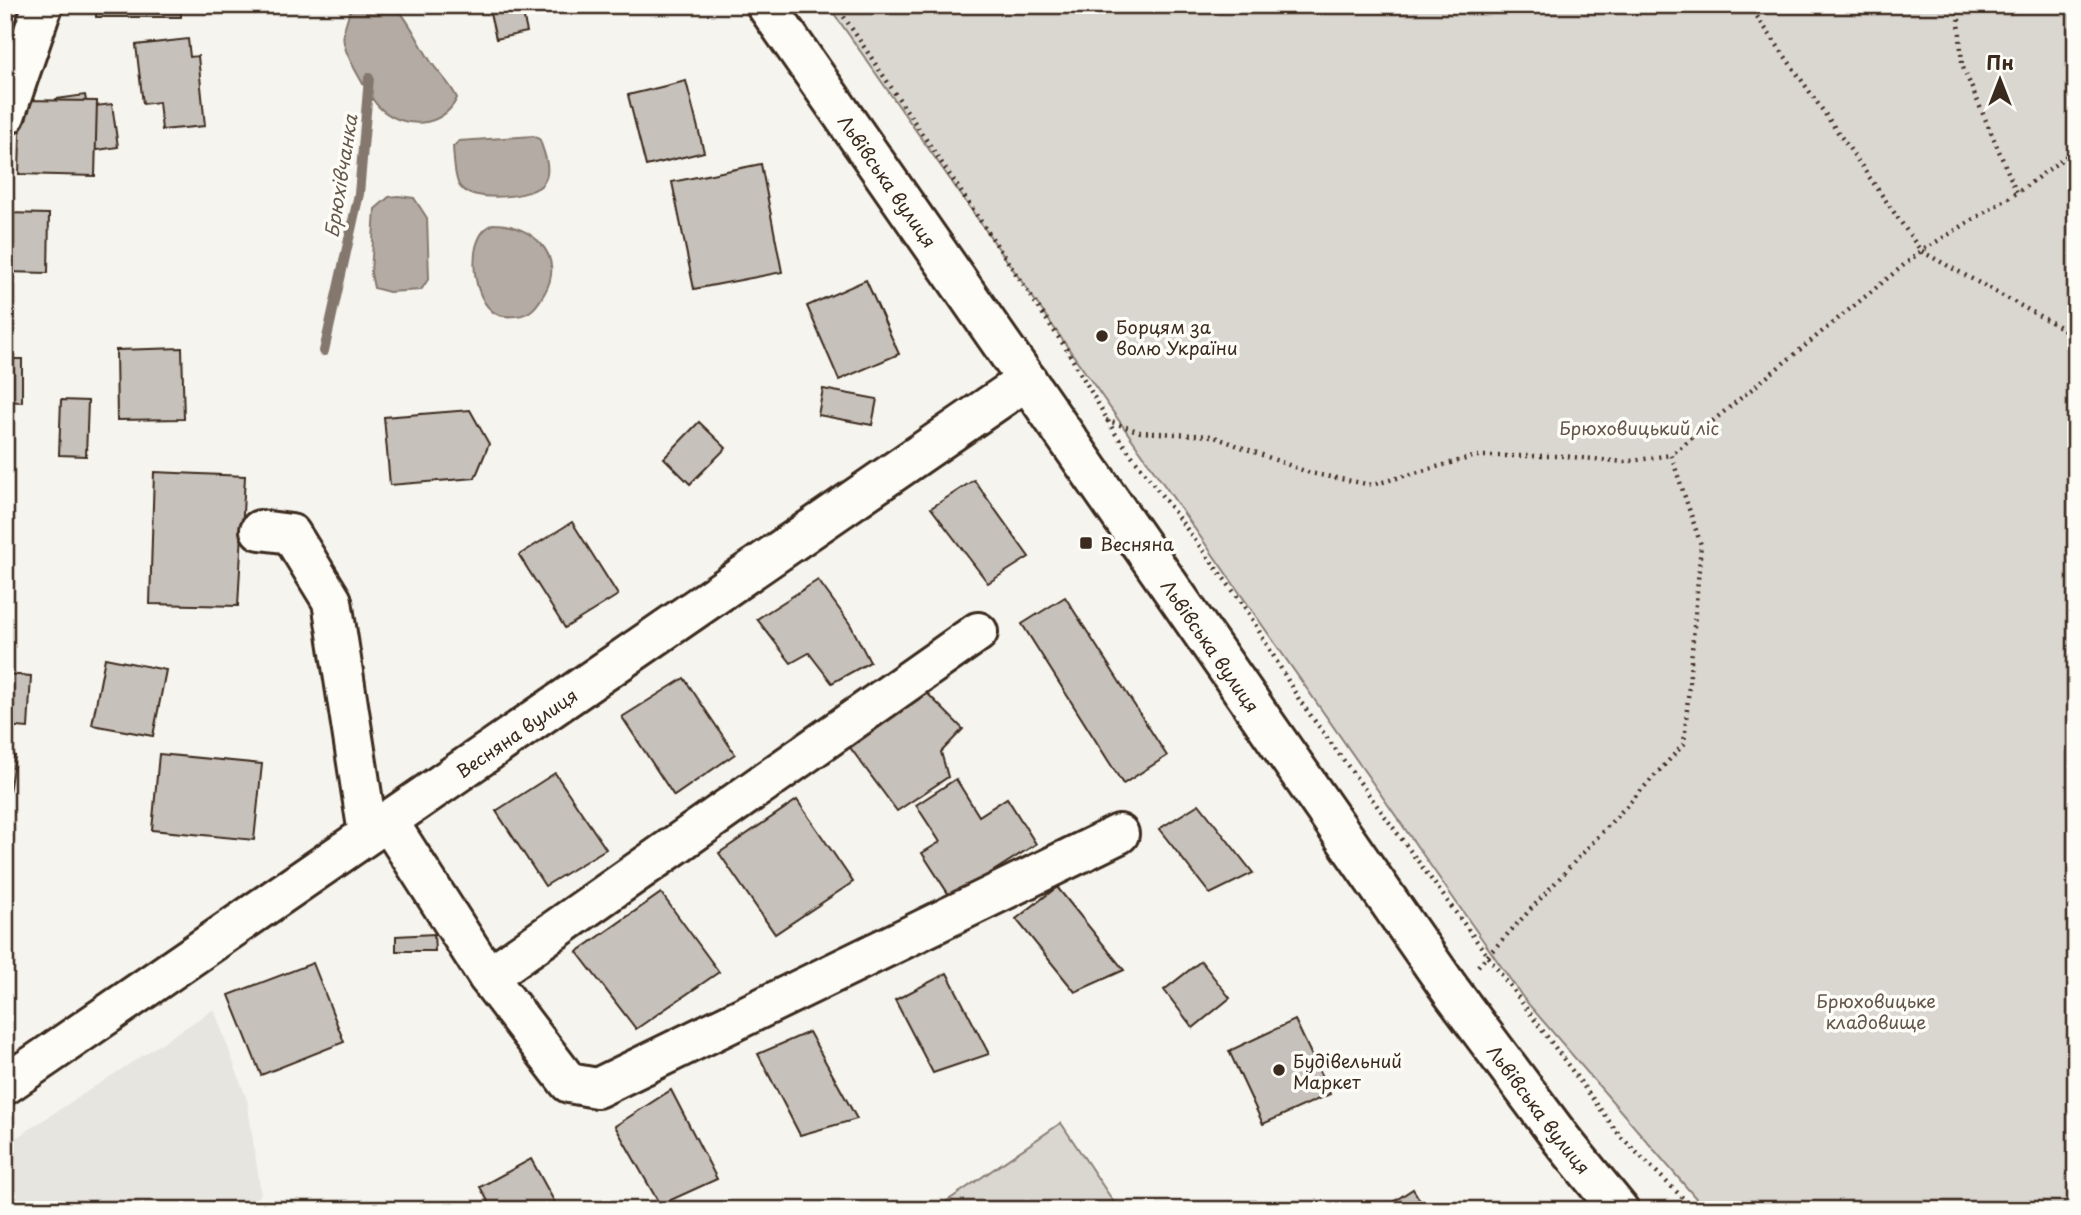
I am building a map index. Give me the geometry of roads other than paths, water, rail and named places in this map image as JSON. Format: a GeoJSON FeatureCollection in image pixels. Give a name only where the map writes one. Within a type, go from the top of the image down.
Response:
{"type":"FeatureCollection","features":[{"type":"Feature","properties":{"kind":"main road"},"geometry":{"type":"LineString","coordinates":[[5,117],[43,5]]}},
{"type":"Feature","properties":{"kind":"main road","name":"Львівська вулиця"},"geometry":{"type":"LineString","coordinates":[[766,5],[1451,991],[1562,1140],[1619,1210]]}},
{"type":"Feature","properties":{"kind":"main road","name":"Весняна вулиця"},"geometry":{"type":"LineString","coordinates":[[5,1085],[1027,380]]}},
{"type":"Feature","properties":{"kind":"main road"},"geometry":{"type":"LineString","coordinates":[[260,530],[291,534],[332,601],[378,828],[569,1083],[597,1088],[1119,834]]}},
{"type":"Feature","properties":{"kind":"main road"},"geometry":{"type":"LineString","coordinates":[[488,977],[978,632]]}},
{"type":"Feature","properties":{"kind":"waterway","name":"Брюхівчанка"},"geometry":{"type":"LineString","coordinates":[[324,351],[359,194],[369,78]]}},
{"type":"Feature","properties":{"kind":"place","name":"Борцям за волю України"},"geometry":{"type":"Point","coordinates":[1102,336]}},
{"type":"Feature","properties":{"kind":"place","name":"Весняна"},"geometry":{"type":"Point","coordinates":[1086,543]}},
{"type":"Feature","properties":{"kind":"place","name":"Будівельний Маркет"},"geometry":{"type":"Point","coordinates":[1279,1070]}},
{"type":"Feature","properties":{"kind":"park label","name":"Брюховицький ліс"},"geometry":{"type":"Point","coordinates":[1639,427]}},
{"type":"Feature","properties":{"kind":"park label","name":"Брюховицьке кладовище"},"geometry":{"type":"Point","coordinates":[1876,1010]}}]}
